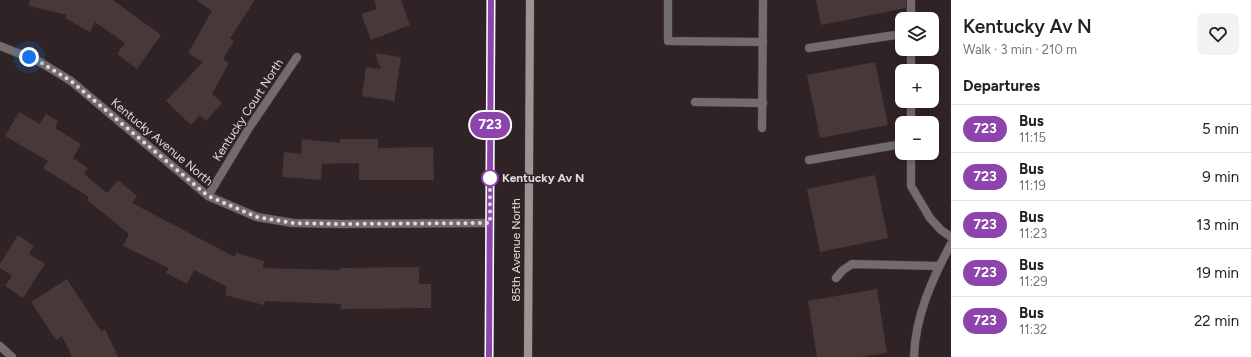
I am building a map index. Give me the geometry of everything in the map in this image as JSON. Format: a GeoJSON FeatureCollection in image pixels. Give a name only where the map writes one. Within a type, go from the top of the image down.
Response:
{"type":"FeatureCollection","features":[{"type":"Feature","properties":{"kind":"main road"},"geometry":{"type":"LineString","coordinates":[[489,357],[491,0]]}},
{"type":"Feature","properties":{"kind":"main road","name":"85th Avenue North"},"geometry":{"type":"LineString","coordinates":[[528,357],[530,0]]}},
{"type":"Feature","properties":{"kind":"street"},"geometry":{"type":"LineString","coordinates":[[668,0],[668,41],[763,42]]}},
{"type":"Feature","properties":{"kind":"street"},"geometry":{"type":"LineString","coordinates":[[762,128],[763,0]]}},
{"type":"Feature","properties":{"kind":"street"},"geometry":{"type":"LineString","coordinates":[[910,0],[910,12]]}},
{"type":"Feature","properties":{"kind":"street"},"geometry":{"type":"LineString","coordinates":[[809,48],[895,35]]}},
{"type":"Feature","properties":{"kind":"street","name":"Kentucky Avenue North"},"geometry":{"type":"LineString","coordinates":[[0,46],[40,62],[71,81],[208,196],[257,217],[293,223],[490,223]]}},
{"type":"Feature","properties":{"kind":"street","name":"Kentucky Court North"},"geometry":{"type":"LineString","coordinates":[[208,196],[249,128],[297,57]]}},
{"type":"Feature","properties":{"kind":"street"},"geometry":{"type":"LineString","coordinates":[[695,102],[763,102]]}},
{"type":"Feature","properties":{"kind":"street"},"geometry":{"type":"LineString","coordinates":[[809,160],[895,145]]}},
{"type":"Feature","properties":{"kind":"street"},"geometry":{"type":"LineString","coordinates":[[911,160],[911,186],[930,218],[941,230],[951,237]]}},
{"type":"Feature","properties":{"kind":"street"},"geometry":{"type":"LineString","coordinates":[[914,357],[914,346],[923,308],[939,266],[951,244]]}},
{"type":"Feature","properties":{"kind":"street"},"geometry":{"type":"LineString","coordinates":[[836,278],[842,270],[852,264],[939,266]]}},
{"type":"Feature","properties":{"kind":"street"},"geometry":{"type":"LineString","coordinates":[[0,346],[12,357]]}},
{"type":"Feature","properties":{"kind":"building"},"geometry":{"type":"Polygon","coordinates":[[[30,0],[113,0],[161,35],[137,69],[117,54],[125,43],[95,22],[90,32],[65,18],[67,15],[29,6],[30,0]]]}},
{"type":"Feature","properties":{"kind":"building"},"geometry":{"type":"Polygon","coordinates":[[[196,0],[255,0],[230,38],[234,41],[223,59],[229,63],[212,94],[222,103],[206,121],[200,115],[191,125],[166,101],[203,62],[188,53],[212,11],[196,0]]]}},
{"type":"Feature","properties":{"kind":"building"},"geometry":{"type":"Polygon","coordinates":[[[374,0],[401,0],[410,25],[371,40],[361,14],[377,9],[374,0]]]}},
{"type":"Feature","properties":{"kind":"building"},"geometry":{"type":"Polygon","coordinates":[[[816,0],[906,0],[906,8],[821,25],[816,0]]]}},
{"type":"Feature","properties":{"kind":"building"},"geometry":{"type":"Polygon","coordinates":[[[375,53],[401,57],[394,104],[393,101],[362,96],[366,67],[381,69],[375,53]]]}},
{"type":"Feature","properties":{"kind":"building"},"geometry":{"type":"Polygon","coordinates":[[[875,62],[888,125],[820,138],[807,75],[875,62]]]}},
{"type":"Feature","properties":{"kind":"building"},"geometry":{"type":"Polygon","coordinates":[[[19,112],[40,124],[46,114],[58,121],[55,128],[81,144],[73,158],[88,168],[84,174],[107,193],[118,180],[137,196],[132,203],[235,257],[236,253],[264,261],[263,268],[340,270],[340,268],[419,267],[419,284],[431,284],[431,308],[341,309],[341,304],[265,301],[264,305],[225,295],[227,287],[194,270],[187,284],[166,273],[169,268],[123,246],[129,234],[87,200],[89,197],[43,168],[48,161],[5,136],[19,112]]]}},
{"type":"Feature","properties":{"kind":"building"},"geometry":{"type":"Polygon","coordinates":[[[302,139],[340,143],[340,139],[378,139],[378,148],[433,147],[434,180],[359,180],[359,163],[322,164],[321,180],[282,177],[284,152],[301,154],[302,139]]]}},
{"type":"Feature","properties":{"kind":"building"},"geometry":{"type":"Polygon","coordinates":[[[875,175],[888,238],[820,252],[807,189],[875,175]]]}},
{"type":"Feature","properties":{"kind":"building"},"geometry":{"type":"Polygon","coordinates":[[[18,235],[34,246],[29,254],[45,264],[23,298],[5,286],[12,276],[0,268],[0,264],[18,235]]]}},
{"type":"Feature","properties":{"kind":"building"},"geometry":{"type":"Polygon","coordinates":[[[67,279],[101,331],[105,329],[118,357],[72,357],[62,336],[56,340],[31,302],[67,279]]]}},
{"type":"Feature","properties":{"kind":"building"},"geometry":{"type":"Polygon","coordinates":[[[877,289],[887,353],[860,357],[817,357],[808,301],[877,289]]]}},
{"type":"Feature","properties":{"kind":"bus line","name":"723"},"geometry":{"type":"LineString","coordinates":[[489,357],[491,0]]}},
{"type":"Feature","properties":{"kind":"place","name":"Kentucky Av N"},"geometry":{"type":"Point","coordinates":[490,178]}},
{"type":"Feature","properties":{"kind":"route"},"geometry":{"type":"LineString","coordinates":[[29,57],[71,81],[159,154],[187,180],[208,196],[232,208],[257,217],[293,223],[490,223],[490,178]]}}]}
